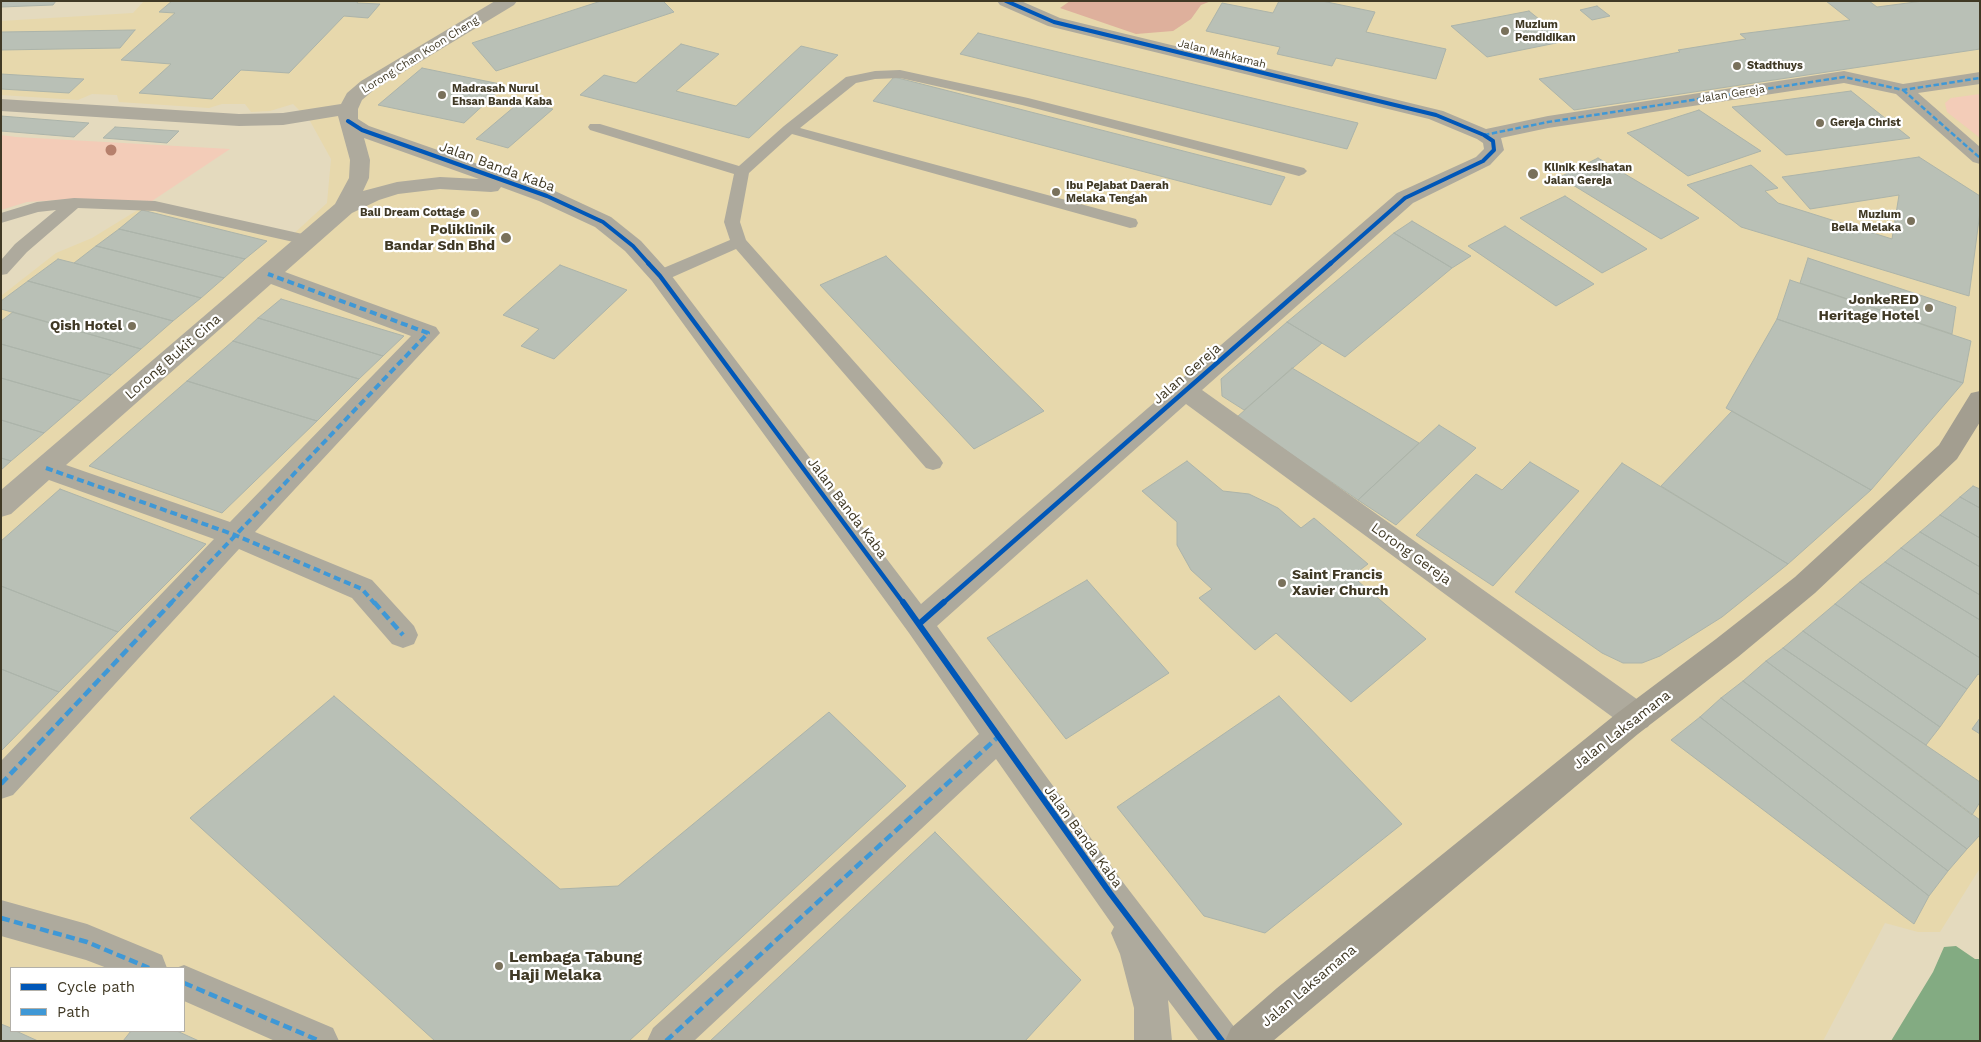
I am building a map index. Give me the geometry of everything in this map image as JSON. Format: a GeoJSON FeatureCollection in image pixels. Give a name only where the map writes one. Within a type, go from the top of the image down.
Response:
{"type":"FeatureCollection","features":[{"type":"Feature","properties":{"kind":"main road","name":"Jalan Laksamana"},"geometry":{"type":"LineString","coordinates":[[1244,1041],[1290,1001],[1637,717],[1805,585],[1948,452],[1980,400]]}},
{"type":"Feature","properties":{"kind":"street","name":"Lorong Chan Koon Cheng"},"geometry":{"type":"LineString","coordinates":[[348,115],[354,97],[368,85],[508,1]]}},
{"type":"Feature","properties":{"kind":"street","name":"Jalan Mahkamah"},"geometry":{"type":"LineString","coordinates":[[1006,1],[1054,22],[1436,115],[1484,135]]}},
{"type":"Feature","properties":{"kind":"street","name":"Jalan Gereja"},"geometry":{"type":"LineString","coordinates":[[1484,135],[1548,122],[1844,77],[1903,90],[1980,78]]}},
{"type":"Feature","properties":{"kind":"street"},"geometry":{"type":"LineString","coordinates":[[1903,90],[1980,158]]}},
{"type":"Feature","properties":{"kind":"street"},"geometry":{"type":"LineString","coordinates":[[1,104],[239,120],[348,115]]}},
{"type":"Feature","properties":{"kind":"street","name":"Jalan Banda Kaba"},"geometry":{"type":"LineString","coordinates":[[348,115],[362,130],[547,196],[603,222],[633,246],[660,276],[919,624],[1110,893],[1222,1041]]}},
{"type":"Feature","properties":{"kind":"street","name":"Lorong Bukit Cina"},"geometry":{"type":"LineString","coordinates":[[344,208],[359,178],[360,160],[348,115]]}},
{"type":"Feature","properties":{"kind":"street","name":"Jalan Gereja"},"geometry":{"type":"LineString","coordinates":[[919,624],[1405,198],[1490,156],[1494,146],[1493,141],[1484,135]]}},
{"type":"Feature","properties":{"kind":"street","name":"Lorong Bukit Cina"},"geometry":{"type":"LineString","coordinates":[[1,506],[344,208],[372,195],[397,188],[440,183],[482,184],[547,196]]}},
{"type":"Feature","properties":{"kind":"street"},"geometry":{"type":"LineString","coordinates":[[1,784],[428,333],[268,274]]}},
{"type":"Feature","properties":{"kind":"street","name":"Lorong Gereja"},"geometry":{"type":"LineString","coordinates":[[1185,390],[1637,717]]}},
{"type":"Feature","properties":{"kind":"street"},"geometry":{"type":"LineString","coordinates":[[46,468],[235,535],[362,589],[403,635]]}},
{"type":"Feature","properties":{"kind":"street"},"geometry":{"type":"LineString","coordinates":[[666,1041],[998,736]]}},
{"type":"Feature","properties":{"kind":"street","name":"Jalan Banda Kaba"},"geometry":{"type":"LineString","coordinates":[[1110,893],[1138,954],[1152,1008],[1154,1041]]}},
{"type":"Feature","properties":{"kind":"street"},"geometry":{"type":"LineString","coordinates":[[1,918],[87,942],[147,967]]}},
{"type":"Feature","properties":{"kind":"street"},"geometry":{"type":"LineString","coordinates":[[185,983],[320,1041]]}},
{"type":"Feature","properties":{"kind":"lane"},"geometry":{"type":"LineString","coordinates":[[932,463],[739,242],[732,222],[742,172],[789,129],[851,80],[874,75],[900,74],[1023,101],[1299,172]]}},
{"type":"Feature","properties":{"kind":"lane"},"geometry":{"type":"LineString","coordinates":[[595,127],[742,172]]}},
{"type":"Feature","properties":{"kind":"lane"},"geometry":{"type":"LineString","coordinates":[[789,129],[1130,223]]}},
{"type":"Feature","properties":{"kind":"lane"},"geometry":{"type":"LineString","coordinates":[[1,218],[37,207],[74,203],[155,206],[307,240]]}},
{"type":"Feature","properties":{"kind":"lane"},"geometry":{"type":"LineString","coordinates":[[1,270],[21,248],[74,203]]}},
{"type":"Feature","properties":{"kind":"lane"},"geometry":{"type":"LineString","coordinates":[[660,276],[739,242]]}},
{"type":"Feature","properties":{"kind":"shaded area"},"geometry":{"type":"Polygon","coordinates":[[[144,1],[1980,1],[1980,868],[1940,932],[1918,932],[1885,923],[1823,1041],[1,1041],[1,296],[56,253],[92,238],[141,208],[287,240],[327,203],[331,159],[310,121],[293,104],[270,111],[251,112],[245,104],[222,104],[209,108],[119,102],[117,95],[92,94],[78,100],[1,95],[1,21],[133,13],[144,1]]]}},
{"type":"Feature","properties":{"kind":"shaded area"},"geometry":{"type":"Polygon","coordinates":[[[1070,1],[1211,1],[1201,5],[1191,19],[1173,31],[1136,34],[1060,8],[1070,1]]]}},
{"type":"Feature","properties":{"kind":"shaded area"},"geometry":{"type":"Polygon","coordinates":[[[1980,94],[1980,138],[1947,112],[1945,103],[1951,98],[1980,94]]]}},
{"type":"Feature","properties":{"kind":"shaded area"},"geometry":{"type":"Polygon","coordinates":[[[1,135],[230,149],[152,201],[71,199],[27,202],[1,210],[1,135]]]}},
{"type":"Feature","properties":{"kind":"shaded area"},"geometry":{"type":"Polygon","coordinates":[[[1956,946],[1975,959],[1980,959],[1980,1041],[1891,1041],[1933,972],[1944,947],[1956,946]]]}},
{"type":"Feature","properties":{"kind":"building"},"geometry":{"type":"Polygon","coordinates":[[[1,1],[56,1],[53,5],[1,7],[1,1]]]}},
{"type":"Feature","properties":{"kind":"building"},"geometry":{"type":"Polygon","coordinates":[[[172,1],[358,1],[357,3],[380,4],[368,18],[344,16],[289,73],[241,70],[212,99],[139,93],[171,64],[121,60],[175,13],[159,12],[172,1]]]}},
{"type":"Feature","properties":{"kind":"building"},"geometry":{"type":"Polygon","coordinates":[[[601,1],[663,1],[674,12],[496,71],[472,43],[601,1]]]}},
{"type":"Feature","properties":{"kind":"building"},"geometry":{"type":"Polygon","coordinates":[[[1279,1],[1322,1],[1375,12],[1366,32],[1446,49],[1436,79],[1336,58],[1332,66],[1277,54],[1280,47],[1206,31],[1222,3],[1273,13],[1279,1]]]}},
{"type":"Feature","properties":{"kind":"building","name":"Stadthuys"},"geometry":{"type":"Polygon","coordinates":[[[1826,1],[1869,1],[1877,7],[1923,1],[1980,1],[1980,49],[1574,110],[1539,79],[1680,52],[1678,50],[1746,39],[1740,34],[1850,20],[1826,1]]]}},
{"type":"Feature","properties":{"kind":"building"},"geometry":{"type":"Polygon","coordinates":[[[1597,6],[1610,16],[1592,20],[1580,10],[1597,6]]]}},
{"type":"Feature","properties":{"kind":"building","name":"Muzium Pendidikan"},"geometry":{"type":"Polygon","coordinates":[[[1529,11],[1566,41],[1487,57],[1451,26],[1529,11]]]}},
{"type":"Feature","properties":{"kind":"building"},"geometry":{"type":"Polygon","coordinates":[[[135,30],[120,48],[1,50],[1,32],[135,30]]]}},
{"type":"Feature","properties":{"kind":"building"},"geometry":{"type":"Polygon","coordinates":[[[978,33],[1358,123],[1347,149],[960,54],[978,33]]]}},
{"type":"Feature","properties":{"kind":"building"},"geometry":{"type":"Polygon","coordinates":[[[681,44],[719,54],[676,91],[736,106],[801,46],[838,55],[749,138],[580,95],[604,75],[636,83],[681,44]]]}},
{"type":"Feature","properties":{"kind":"building","name":"Madrasah Nurul Ehsan Banda Kaba"},"geometry":{"type":"Polygon","coordinates":[[[422,68],[505,85],[464,123],[378,105],[422,68]]]}},
{"type":"Feature","properties":{"kind":"building"},"geometry":{"type":"Polygon","coordinates":[[[1,74],[84,79],[69,93],[1,89],[1,74]]]}},
{"type":"Feature","properties":{"kind":"building"},"geometry":{"type":"Polygon","coordinates":[[[894,77],[1285,177],[1271,205],[873,101],[894,77]]]}},
{"type":"Feature","properties":{"kind":"building","name":"Gereja Christ"},"geometry":{"type":"Polygon","coordinates":[[[1851,91],[1910,138],[1786,155],[1732,107],[1851,91]]]}},
{"type":"Feature","properties":{"kind":"building"},"geometry":{"type":"Polygon","coordinates":[[[521,101],[553,109],[508,148],[476,139],[521,101]]]}},
{"type":"Feature","properties":{"kind":"building"},"geometry":{"type":"Polygon","coordinates":[[[1699,110],[1761,151],[1688,176],[1627,133],[1699,110]]]}},
{"type":"Feature","properties":{"kind":"building"},"geometry":{"type":"Polygon","coordinates":[[[1,116],[89,123],[74,137],[1,131],[1,116]]]}},
{"type":"Feature","properties":{"kind":"building"},"geometry":{"type":"Polygon","coordinates":[[[115,127],[179,131],[167,143],[103,138],[115,127]]]}},
{"type":"Feature","properties":{"kind":"building"},"geometry":{"type":"Polygon","coordinates":[[[1919,157],[1980,196],[1980,212],[1969,296],[1741,227],[1687,185],[1751,165],[1778,188],[1765,191],[1778,203],[1892,239],[1899,195],[1810,209],[1782,177],[1919,157]]]}},
{"type":"Feature","properties":{"kind":"building"},"geometry":{"type":"Polygon","coordinates":[[[1598,158],[1699,218],[1661,239],[1560,177],[1598,158]]]}},
{"type":"Feature","properties":{"kind":"building"},"geometry":{"type":"Polygon","coordinates":[[[1565,196],[1647,249],[1602,273],[1520,218],[1565,196]]]}},
{"type":"Feature","properties":{"kind":"building"},"geometry":{"type":"Polygon","coordinates":[[[142,210],[267,241],[245,259],[119,229],[142,210]]]}},
{"type":"Feature","properties":{"kind":"building"},"geometry":{"type":"Polygon","coordinates":[[[1412,221],[1471,256],[1452,268],[1394,233],[1412,221]]]}},
{"type":"Feature","properties":{"kind":"building"},"geometry":{"type":"Polygon","coordinates":[[[1505,226],[1594,284],[1556,306],[1468,246],[1505,226]]]}},
{"type":"Feature","properties":{"kind":"building"},"geometry":{"type":"Polygon","coordinates":[[[119,229],[245,259],[224,278],[96,246],[119,229]]]}},
{"type":"Feature","properties":{"kind":"building"},"geometry":{"type":"Polygon","coordinates":[[[1394,233],[1452,268],[1345,357],[1287,322],[1394,233]]]}},
{"type":"Feature","properties":{"kind":"building"},"geometry":{"type":"Polygon","coordinates":[[[96,246],[224,278],[201,298],[74,263],[96,246]]]}},
{"type":"Feature","properties":{"kind":"building"},"geometry":{"type":"Polygon","coordinates":[[[886,256],[1044,411],[974,449],[820,285],[886,256]]]}},
{"type":"Feature","properties":{"kind":"building"},"geometry":{"type":"Polygon","coordinates":[[[1808,258],[1956,307],[1952,334],[1800,283],[1808,258]]]}},
{"type":"Feature","properties":{"kind":"building"},"geometry":{"type":"Polygon","coordinates":[[[58,259],[201,298],[173,321],[28,281],[58,259]]]}},
{"type":"Feature","properties":{"kind":"building"},"geometry":{"type":"Polygon","coordinates":[[[560,265],[627,290],[554,359],[521,346],[539,329],[503,315],[560,265]]]}},
{"type":"Feature","properties":{"kind":"building"},"geometry":{"type":"Polygon","coordinates":[[[1790,280],[1971,341],[1963,383],[1777,319],[1790,280]]]}},
{"type":"Feature","properties":{"kind":"building"},"geometry":{"type":"Polygon","coordinates":[[[28,281],[173,321],[141,349],[1,309],[1,301],[28,281]]]}},
{"type":"Feature","properties":{"kind":"building"},"geometry":{"type":"Polygon","coordinates":[[[281,299],[404,336],[383,356],[258,318],[281,299]]]}},
{"type":"Feature","properties":{"kind":"building"},"geometry":{"type":"Polygon","coordinates":[[[13,312],[141,349],[111,375],[1,344],[1,321],[13,312]]]}},
{"type":"Feature","properties":{"kind":"building"},"geometry":{"type":"Polygon","coordinates":[[[258,318],[383,356],[359,379],[233,341],[258,318]]]}},
{"type":"Feature","properties":{"kind":"building"},"geometry":{"type":"Polygon","coordinates":[[[1777,319],[1963,383],[1871,490],[1726,408],[1777,319]]]}},
{"type":"Feature","properties":{"kind":"building"},"geometry":{"type":"Polygon","coordinates":[[[1287,322],[1322,343],[1244,410],[1222,396],[1221,379],[1287,322]]]}},
{"type":"Feature","properties":{"kind":"building"},"geometry":{"type":"Polygon","coordinates":[[[233,341],[359,379],[317,421],[187,381],[233,341]]]}},
{"type":"Feature","properties":{"kind":"building"},"geometry":{"type":"Polygon","coordinates":[[[1,344],[111,375],[81,401],[1,378],[1,344]]]}},
{"type":"Feature","properties":{"kind":"building"},"geometry":{"type":"Polygon","coordinates":[[[1292,368],[1419,443],[1358,500],[1237,417],[1292,368]]]}},
{"type":"Feature","properties":{"kind":"building"},"geometry":{"type":"Polygon","coordinates":[[[1,378],[81,401],[44,433],[1,420],[1,378]]]}},
{"type":"Feature","properties":{"kind":"building"},"geometry":{"type":"Polygon","coordinates":[[[187,381],[317,421],[222,513],[89,466],[187,381]]]}},
{"type":"Feature","properties":{"kind":"building"},"geometry":{"type":"Polygon","coordinates":[[[1732,411],[1871,490],[1788,564],[1661,486],[1732,411]]]}},
{"type":"Feature","properties":{"kind":"building"},"geometry":{"type":"Polygon","coordinates":[[[1,420],[44,433],[11,461],[1,458],[1,420]]]}},
{"type":"Feature","properties":{"kind":"building"},"geometry":{"type":"Polygon","coordinates":[[[1439,425],[1476,448],[1396,525],[1358,500],[1439,425]]]}},
{"type":"Feature","properties":{"kind":"building"},"geometry":{"type":"Polygon","coordinates":[[[1,458],[11,461],[1,470],[1,458]]]}},
{"type":"Feature","properties":{"kind":"building","name":"Saint Francis Xavier Church"},"geometry":{"type":"Polygon","coordinates":[[[1187,461],[1223,491],[1249,494],[1278,508],[1301,528],[1314,518],[1368,564],[1352,576],[1426,639],[1351,702],[1276,633],[1255,650],[1199,598],[1212,589],[1191,570],[1177,545],[1177,522],[1142,491],[1187,461]]]}},
{"type":"Feature","properties":{"kind":"building"},"geometry":{"type":"Polygon","coordinates":[[[1530,462],[1579,491],[1493,586],[1416,535],[1476,474],[1502,490],[1530,462]]]}},
{"type":"Feature","properties":{"kind":"building"},"geometry":{"type":"Polygon","coordinates":[[[1622,463],[1788,564],[1722,617],[1660,656],[1642,663],[1623,663],[1602,653],[1515,592],[1622,463]]]}},
{"type":"Feature","properties":{"kind":"building"},"geometry":{"type":"Polygon","coordinates":[[[1973,486],[1980,489],[1980,508],[1960,497],[1973,486]]]}},
{"type":"Feature","properties":{"kind":"building"},"geometry":{"type":"Polygon","coordinates":[[[60,489],[206,544],[118,632],[1,586],[1,541],[60,489]]]}},
{"type":"Feature","properties":{"kind":"building"},"geometry":{"type":"Polygon","coordinates":[[[1960,497],[1980,508],[1980,538],[1940,515],[1960,497]]]}},
{"type":"Feature","properties":{"kind":"building"},"geometry":{"type":"Polygon","coordinates":[[[1940,515],[1980,538],[1980,567],[1920,532],[1940,515]]]}},
{"type":"Feature","properties":{"kind":"building"},"geometry":{"type":"Polygon","coordinates":[[[1920,532],[1980,567],[1980,595],[1901,548],[1920,532]]]}},
{"type":"Feature","properties":{"kind":"building"},"geometry":{"type":"Polygon","coordinates":[[[1901,548],[1980,595],[1980,620],[1885,562],[1901,548]]]}},
{"type":"Feature","properties":{"kind":"building"},"geometry":{"type":"Polygon","coordinates":[[[1885,562],[1980,620],[1980,658],[1860,582],[1885,562]]]}},
{"type":"Feature","properties":{"kind":"building"},"geometry":{"type":"Polygon","coordinates":[[[1087,580],[1169,673],[1066,739],[987,638],[1087,580]]]}},
{"type":"Feature","properties":{"kind":"building"},"geometry":{"type":"Polygon","coordinates":[[[1860,582],[1980,658],[1980,675],[1978,674],[1967,689],[1835,604],[1860,582]]]}},
{"type":"Feature","properties":{"kind":"building"},"geometry":{"type":"Polygon","coordinates":[[[1,586],[118,632],[59,692],[1,669],[1,586]]]}},
{"type":"Feature","properties":{"kind":"building"},"geometry":{"type":"Polygon","coordinates":[[[1835,604],[1967,689],[1940,727],[1803,631],[1835,604]]]}},
{"type":"Feature","properties":{"kind":"building"},"geometry":{"type":"Polygon","coordinates":[[[1803,631],[1940,727],[1926,745],[1783,648],[1803,631]]]}},
{"type":"Feature","properties":{"kind":"building"},"geometry":{"type":"Polygon","coordinates":[[[1783,648],[1980,782],[1980,802],[1972,815],[1766,661],[1783,648]]]}},
{"type":"Feature","properties":{"kind":"building"},"geometry":{"type":"Polygon","coordinates":[[[1766,661],[1980,820],[1980,835],[1967,849],[1743,681],[1766,661]]]}},
{"type":"Feature","properties":{"kind":"building"},"geometry":{"type":"Polygon","coordinates":[[[1,669],[59,692],[1,751],[1,669]]]}},
{"type":"Feature","properties":{"kind":"building"},"geometry":{"type":"Polygon","coordinates":[[[1743,681],[1967,849],[1948,871],[1721,698],[1743,681]]]}},
{"type":"Feature","properties":{"kind":"building"},"geometry":{"type":"Polygon","coordinates":[[[334,696],[560,889],[618,886],[829,712],[906,786],[629,1041],[435,1041],[190,818],[334,696]]]}},
{"type":"Feature","properties":{"kind":"building"},"geometry":{"type":"Polygon","coordinates":[[[1279,696],[1402,824],[1265,933],[1204,916],[1117,807],[1279,696]]]}},
{"type":"Feature","properties":{"kind":"building"},"geometry":{"type":"Polygon","coordinates":[[[1721,698],[1948,871],[1929,896],[1700,717],[1721,698]]]}},
{"type":"Feature","properties":{"kind":"building"},"geometry":{"type":"Polygon","coordinates":[[[1700,717],[1929,896],[1914,924],[1671,740],[1700,717]]]}},
{"type":"Feature","properties":{"kind":"building"},"geometry":{"type":"Polygon","coordinates":[[[1980,718],[1980,734],[1972,729],[1980,718]]]}},
{"type":"Feature","properties":{"kind":"building"},"geometry":{"type":"Polygon","coordinates":[[[935,832],[1081,980],[1025,1041],[710,1041],[935,832]]]}},
{"type":"Feature","properties":{"kind":"building"},"geometry":{"type":"Polygon","coordinates":[[[1,1024],[10,1028],[10,1032],[18,1032],[38,1041],[1,1041],[1,1024]]]}},
{"type":"Feature","properties":{"kind":"building"},"geometry":{"type":"Polygon","coordinates":[[[130,1032],[179,1032],[199,1041],[123,1041],[130,1032]]]}},
{"type":"Feature","properties":{"kind":"marked path"},"geometry":{"type":"LineString","coordinates":[[1484,135],[1548,122],[1844,77],[1903,90],[1980,78]]}},
{"type":"Feature","properties":{"kind":"marked path"},"geometry":{"type":"LineString","coordinates":[[1903,90],[1980,158]]}},
{"type":"Feature","properties":{"kind":"marked path"},"geometry":{"type":"LineString","coordinates":[[1,784],[428,333],[268,274]]}},
{"type":"Feature","properties":{"kind":"marked path"},"geometry":{"type":"LineString","coordinates":[[46,468],[235,535],[362,589],[403,635]]}},
{"type":"Feature","properties":{"kind":"marked path"},"geometry":{"type":"LineString","coordinates":[[666,1041],[998,737]]}},
{"type":"Feature","properties":{"kind":"marked path"},"geometry":{"type":"LineString","coordinates":[[1,918],[87,942],[147,967]]}},
{"type":"Feature","properties":{"kind":"marked path"},"geometry":{"type":"LineString","coordinates":[[185,983],[320,1041]]}},
{"type":"Feature","properties":{"kind":"cycle path"},"geometry":{"type":"LineString","coordinates":[[919,624],[1405,198],[1483,161],[1494,150],[1493,141],[1484,135],[1436,115],[1054,22],[1006,1]]}},
{"type":"Feature","properties":{"kind":"cycle path"},"geometry":{"type":"LineString","coordinates":[[348,121],[362,130],[547,196],[603,222],[633,246],[660,276],[919,624],[1110,893],[1222,1041]]}},
{"type":"Feature","properties":{"kind":"place","name":"Muzium Pendidikan"},"geometry":{"type":"Point","coordinates":[1505,31]}},
{"type":"Feature","properties":{"kind":"place","name":"Stadthuys"},"geometry":{"type":"Point","coordinates":[1737,66]}},
{"type":"Feature","properties":{"kind":"place","name":"Madrasah Nurul Ehsan Banda Kaba"},"geometry":{"type":"Point","coordinates":[442,95]}},
{"type":"Feature","properties":{"kind":"place","name":"Gereja Christ"},"geometry":{"type":"Point","coordinates":[1820,123]}},
{"type":"Feature","properties":{"kind":"place","name":"Klinik Kesihatan Jalan Gereja"},"geometry":{"type":"Point","coordinates":[1533,174]}},
{"type":"Feature","properties":{"kind":"place","name":"Ibu Pejabat Daerah Melaka Tengah"},"geometry":{"type":"Point","coordinates":[1056,192]}},
{"type":"Feature","properties":{"kind":"place","name":"Bali Dream Cottage"},"geometry":{"type":"Point","coordinates":[475,213]}},
{"type":"Feature","properties":{"kind":"place","name":"Muzium Belia Melaka"},"geometry":{"type":"Point","coordinates":[1911,221]}},
{"type":"Feature","properties":{"kind":"place","name":"Poliklinik Bandar Sdn Bhd"},"geometry":{"type":"Point","coordinates":[506,238]}},
{"type":"Feature","properties":{"kind":"place","name":"JonkeRED Heritage Hotel"},"geometry":{"type":"Point","coordinates":[1929,308]}},
{"type":"Feature","properties":{"kind":"place","name":"Qish Hotel"},"geometry":{"type":"Point","coordinates":[132,326]}},
{"type":"Feature","properties":{"kind":"place","name":"Saint Francis Xavier Church"},"geometry":{"type":"Point","coordinates":[1282,583]}},
{"type":"Feature","properties":{"kind":"place","name":"Lembaga Tabung Haji Melaka"},"geometry":{"type":"Point","coordinates":[499,966]}}]}
